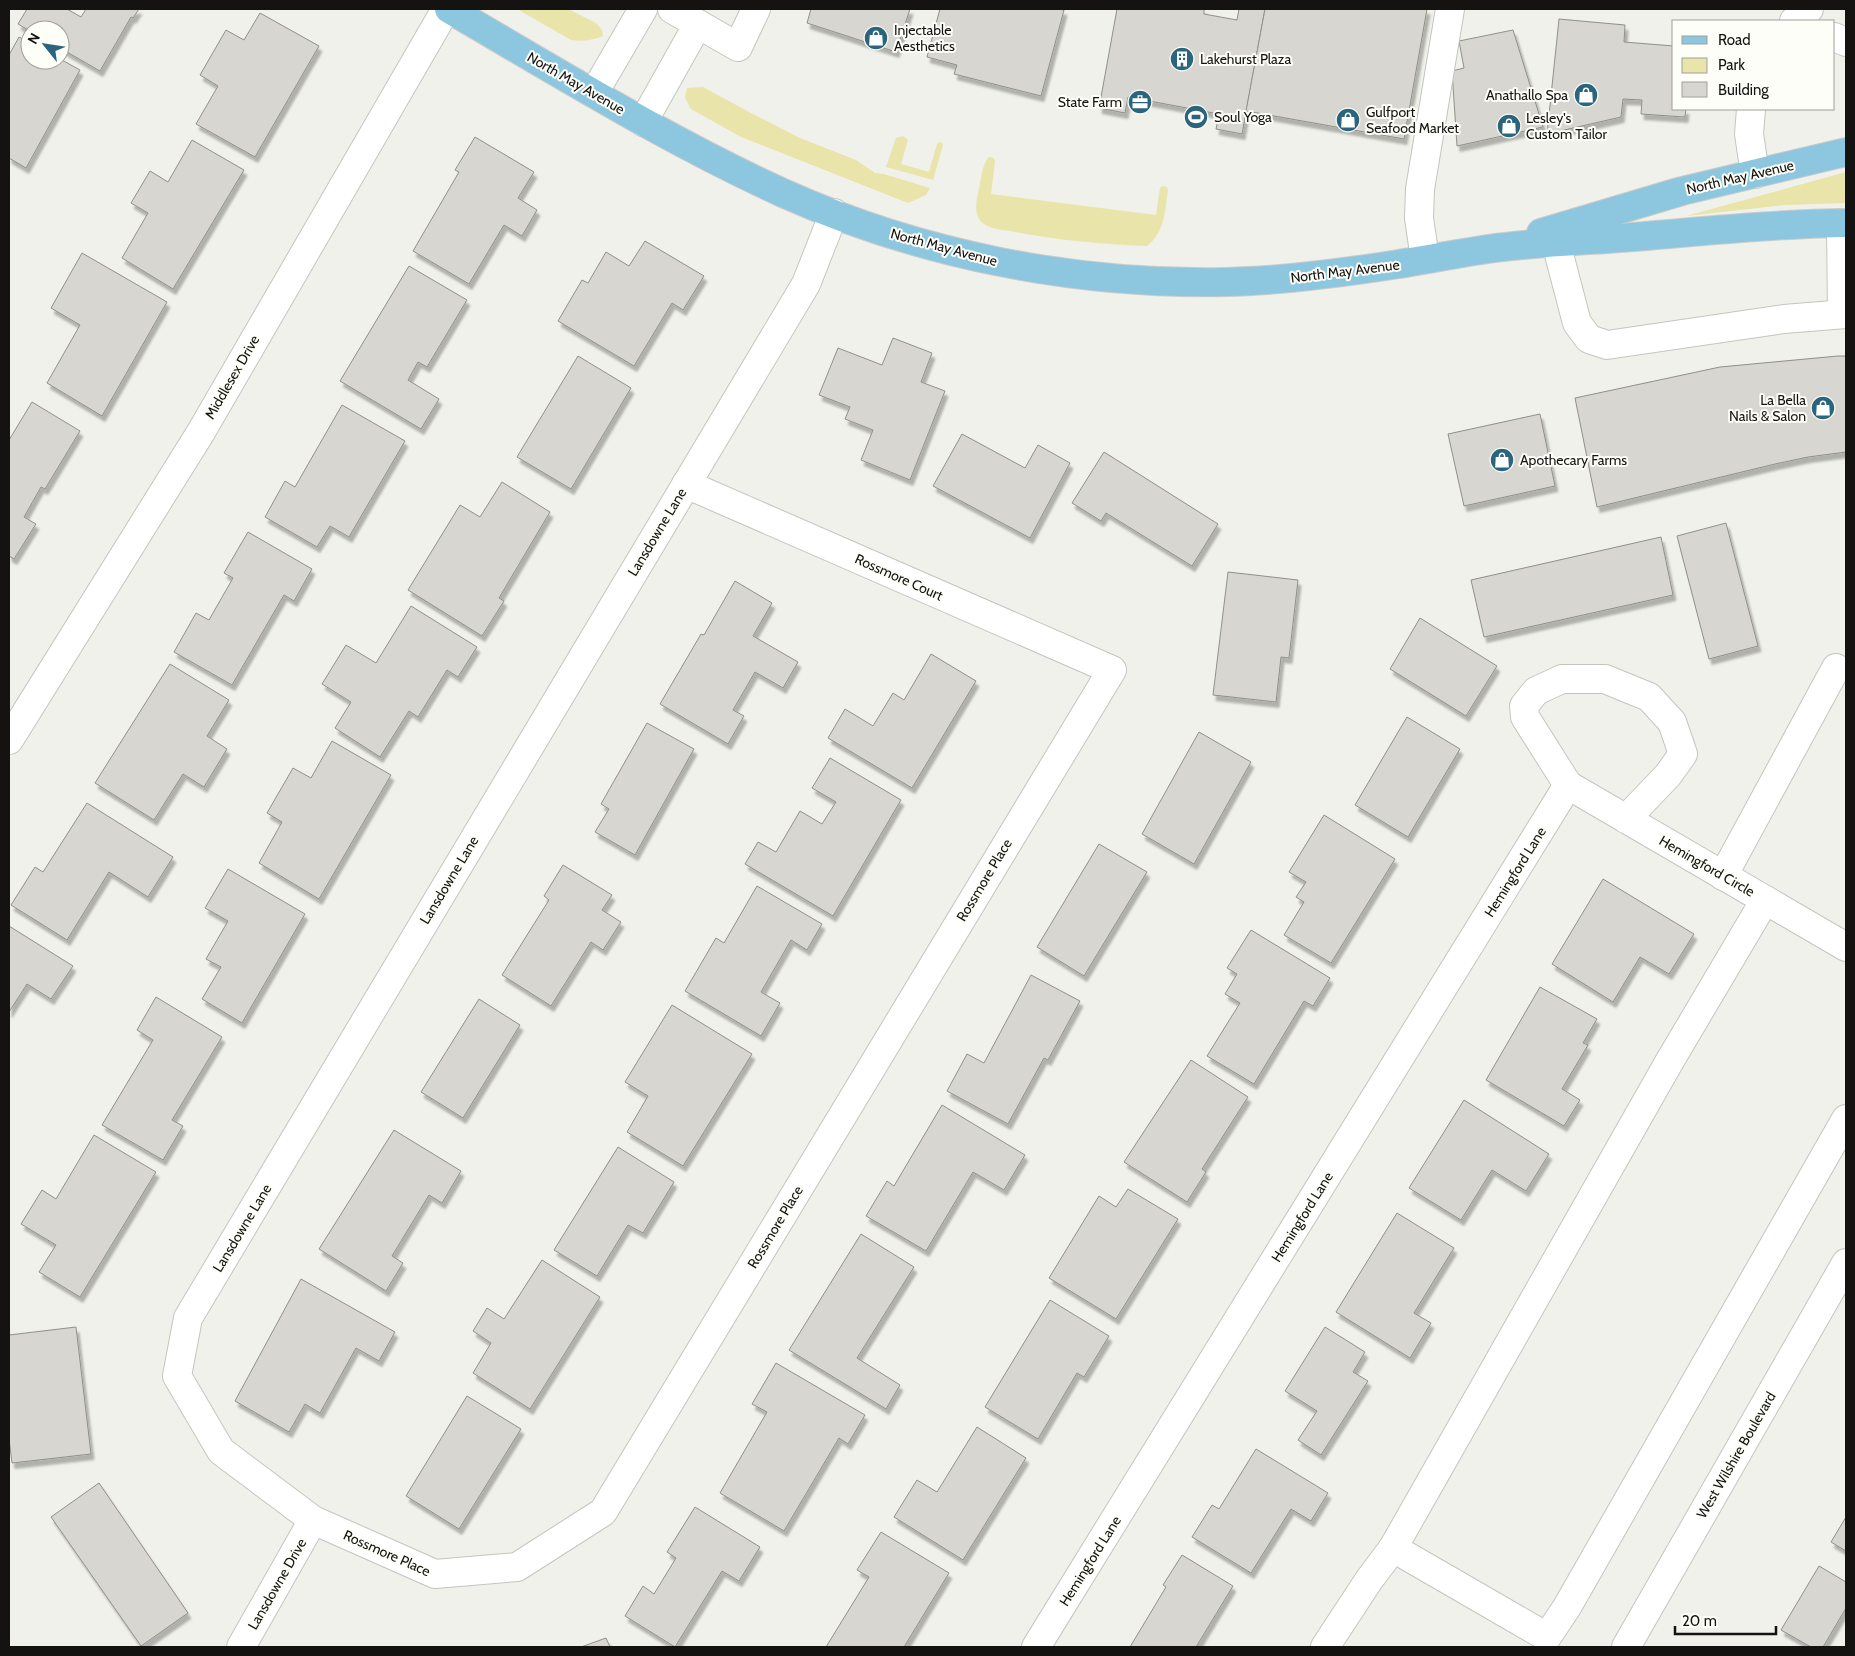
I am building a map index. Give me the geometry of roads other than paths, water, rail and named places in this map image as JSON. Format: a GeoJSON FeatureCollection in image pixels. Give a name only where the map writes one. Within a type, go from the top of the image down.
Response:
{"type":"FeatureCollection","features":[{"type":"Feature","properties":{"kind":"main road","name":"North May Avenue"},"geometry":{"type":"LineString","coordinates":[[448,9],[642,122],[784,193],[834,213],[936,248],[998,262],[1124,279],[1228,282],[1283,279],[1387,266],[1490,248],[1786,224],[1844,223]]}},
{"type":"Feature","properties":{"kind":"main road","name":"North May Avenue"},"geometry":{"type":"LineString","coordinates":[[1490,248],[1682,190],[1846,152]]}},
{"type":"Feature","properties":{"kind":"street","name":"Middlesex Drive"},"geometry":{"type":"LineString","coordinates":[[9,740],[201,432],[448,9]]}},
{"type":"Feature","properties":{"kind":"street"},"geometry":{"type":"LineString","coordinates":[[594,94],[643,9]]}},
{"type":"Feature","properties":{"kind":"street"},"geometry":{"type":"LineString","coordinates":[[672,9],[738,47],[756,9]]}},
{"type":"Feature","properties":{"kind":"street"},"geometry":{"type":"LineString","coordinates":[[1425,260],[1419,218],[1420,189],[1450,9]]}},
{"type":"Feature","properties":{"kind":"street"},"geometry":{"type":"LineString","coordinates":[[1795,20],[1809,9]]}},
{"type":"Feature","properties":{"kind":"street"},"geometry":{"type":"LineString","coordinates":[[642,122],[698,24]]}},
{"type":"Feature","properties":{"kind":"street"},"geometry":{"type":"LineString","coordinates":[[1751,110],[1749,134],[1755,174]]}},
{"type":"Feature","properties":{"kind":"street","name":"Lansdowne Lane"},"geometry":{"type":"LineString","coordinates":[[313,1520],[221,1451],[177,1376],[188,1318],[806,284],[834,213]]}},
{"type":"Feature","properties":{"kind":"street"},"geometry":{"type":"LineString","coordinates":[[1556,243],[1577,323],[1589,339],[1607,345],[1784,319],[1844,314],[1844,223]]}},
{"type":"Feature","properties":{"kind":"street","name":"Rossmore Court"},"geometry":{"type":"LineString","coordinates":[[686,484],[1112,670]]}},
{"type":"Feature","properties":{"kind":"street"},"geometry":{"type":"LineString","coordinates":[[1723,876],[1836,668]]}},
{"type":"Feature","properties":{"kind":"street","name":"Rossmore Place"},"geometry":{"type":"LineString","coordinates":[[313,1520],[435,1574],[517,1567],[603,1512],[1112,670]]}},
{"type":"Feature","properties":{"kind":"street"},"geometry":{"type":"LineString","coordinates":[[1568,786],[1525,717],[1524,706],[1536,691],[1562,679],[1605,679],[1649,697],[1672,722],[1682,754],[1668,775],[1626,819]]}},
{"type":"Feature","properties":{"kind":"street","name":"Hemingford Circle"},"geometry":{"type":"LineString","coordinates":[[1568,786],[1846,947]]}},
{"type":"Feature","properties":{"kind":"street","name":"Hemingford Lane"},"geometry":{"type":"LineString","coordinates":[[1036,1647],[1568,786]]}},
{"type":"Feature","properties":{"kind":"street"},"geometry":{"type":"LineString","coordinates":[[1325,1647],[1392,1548],[1668,1064],[1765,900]]}},
{"type":"Feature","properties":{"kind":"street"},"geometry":{"type":"LineString","coordinates":[[1392,1548],[1550,1644],[1567,1608],[1846,1119]]}},
{"type":"Feature","properties":{"kind":"street","name":"West Wilshire Boulevard"},"geometry":{"type":"LineString","coordinates":[[1626,1647],[1846,1263]]}},
{"type":"Feature","properties":{"kind":"street","name":"Lansdowne Drive"},"geometry":{"type":"LineString","coordinates":[[241,1647],[313,1520]]}},
{"type":"Feature","properties":{"kind":"place","name":"Injectable Aesthetics"},"geometry":{"type":"Point","coordinates":[876,38]}},
{"type":"Feature","properties":{"kind":"place","name":"Lakehurst Plaza"},"geometry":{"type":"Point","coordinates":[1182,59]}},
{"type":"Feature","properties":{"kind":"place","name":"Anathallo Spa"},"geometry":{"type":"Point","coordinates":[1586,95]}},
{"type":"Feature","properties":{"kind":"place","name":"State Farm"},"geometry":{"type":"Point","coordinates":[1140,102]}},
{"type":"Feature","properties":{"kind":"place","name":"Soul Yoga"},"geometry":{"type":"Point","coordinates":[1196,117]}},
{"type":"Feature","properties":{"kind":"place","name":"Gulfport Seafood Market"},"geometry":{"type":"Point","coordinates":[1348,120]}},
{"type":"Feature","properties":{"kind":"place","name":"Lesley's Custom Tailor"},"geometry":{"type":"Point","coordinates":[1509,126]}},
{"type":"Feature","properties":{"kind":"place","name":"La Bella Nails & Salon"},"geometry":{"type":"Point","coordinates":[1823,408]}},
{"type":"Feature","properties":{"kind":"place","name":"Apothecary Farms"},"geometry":{"type":"Point","coordinates":[1502,460]}}]}
